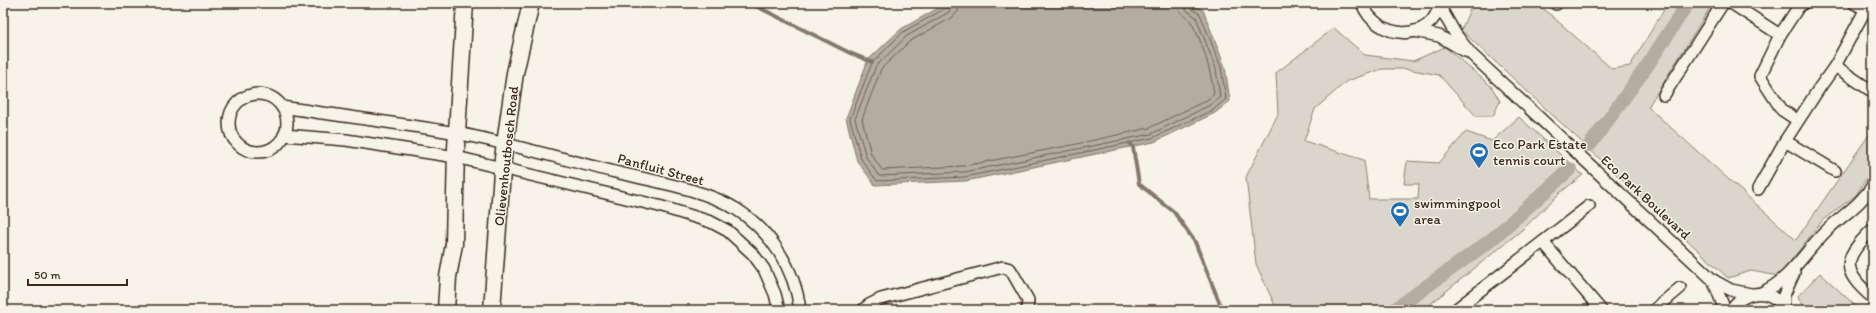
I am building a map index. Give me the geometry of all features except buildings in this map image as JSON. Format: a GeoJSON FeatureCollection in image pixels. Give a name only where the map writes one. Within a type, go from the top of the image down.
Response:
{"type":"FeatureCollection","features":[{"type":"Feature","properties":{"kind":"main road"},"geometry":{"type":"LineString","coordinates":[[446,310],[448,277],[454,244],[457,134],[465,3]]}},
{"type":"Feature","properties":{"kind":"main road","name":"Olievenhoutbosch Road"},"geometry":{"type":"LineString","coordinates":[[492,310],[505,144],[515,73],[531,3]]}},
{"type":"Feature","properties":{"kind":"street","name":"Eco Park Boulevard"},"geometry":{"type":"LineString","coordinates":[[1362,3],[1368,16],[1377,25],[1388,31],[1401,33],[1414,31],[1439,36],[1471,54]]}},
{"type":"Feature","properties":{"kind":"street"},"geometry":{"type":"LineString","coordinates":[[1664,95],[1723,3]]}},
{"type":"Feature","properties":{"kind":"street"},"geometry":{"type":"LineString","coordinates":[[1731,3],[1780,36]]}},
{"type":"Feature","properties":{"kind":"street"},"geometry":{"type":"LineString","coordinates":[[1797,120],[1783,111],[1760,78],[1760,74],[1780,36],[1799,6],[1804,3]]}},
{"type":"Feature","properties":{"kind":"street"},"geometry":{"type":"LineString","coordinates":[[1758,189],[1797,120],[1835,66],[1867,6],[1854,3]]}},
{"type":"Feature","properties":{"kind":"street","name":"Eco Park Boulevard"},"geometry":{"type":"LineString","coordinates":[[1440,5],[1456,35],[1471,54],[1713,280],[1731,290],[1770,296],[1778,301],[1784,309]]}},
{"type":"Feature","properties":{"kind":"street"},"geometry":{"type":"LineString","coordinates":[[1414,31],[1425,26],[1433,18],[1440,5]]}},
{"type":"Feature","properties":{"kind":"street"},"geometry":{"type":"LineString","coordinates":[[1835,66],[1873,92]]}},
{"type":"Feature","properties":{"kind":"street"},"geometry":{"type":"LineString","coordinates":[[258,94],[268,96],[276,100],[282,107],[286,116],[287,125],[284,135],[279,143],[271,149],[262,152],[253,152],[244,148],[236,142],[231,134],[229,125],[230,115],[234,106],[240,100],[249,95],[258,94]]}},
{"type":"Feature","properties":{"kind":"street","name":"Panfluit Street"},"geometry":{"type":"LineString","coordinates":[[282,107],[457,134],[505,144],[676,187],[717,199],[736,209],[766,233],[780,252],[792,276],[799,297],[800,310]]}},
{"type":"Feature","properties":{"kind":"street"},"geometry":{"type":"LineString","coordinates":[[284,135],[346,140],[456,157],[659,206],[711,222],[728,231],[753,254],[764,269],[775,294],[779,310]]}},
{"type":"Feature","properties":{"kind":"street"},"geometry":{"type":"LineString","coordinates":[[1785,141],[1835,171]]}},
{"type":"Feature","properties":{"kind":"street"},"geometry":{"type":"LineString","coordinates":[[1731,310],[1742,298],[1756,294],[1779,284],[1798,265],[1823,234],[1861,202],[1873,185]]}},
{"type":"Feature","properties":{"kind":"street"},"geometry":{"type":"LineString","coordinates":[[1455,310],[1589,206]]}},
{"type":"Feature","properties":{"kind":"street"},"geometry":{"type":"LineString","coordinates":[[1873,229],[1851,254],[1849,269],[1852,276],[1873,298]]}},
{"type":"Feature","properties":{"kind":"street"},"geometry":{"type":"LineString","coordinates":[[1543,242],[1601,310]]}},
{"type":"Feature","properties":{"kind":"street"},"geometry":{"type":"LineString","coordinates":[[1784,309],[1784,295],[1798,265]]}},
{"type":"Feature","properties":{"kind":"street"},"geometry":{"type":"LineString","coordinates":[[863,310],[881,299],[1003,268],[1010,269],[1012,272],[1028,300],[1029,304],[1027,310]]}},
{"type":"Feature","properties":{"kind":"street","name":"Eco Park Boulevard"},"geometry":{"type":"LineString","coordinates":[[1713,280],[1725,310]]}},
{"type":"Feature","properties":{"kind":"street"},"geometry":{"type":"LineString","coordinates":[[1654,310],[1680,288]]}},
{"type":"Feature","properties":{"kind":"shaded area"},"geometry":{"type":"Polygon","coordinates":[[[1471,3],[1537,3],[1612,69],[1630,66],[1668,3],[1713,3],[1648,107],[1796,240],[1873,129],[1873,168],[1856,195],[1823,220],[1779,276],[1751,271],[1728,278],[1461,30],[1471,7],[1471,3]]]}},
{"type":"Feature","properties":{"kind":"shaded area"},"geometry":{"type":"Polygon","coordinates":[[[1334,28],[1365,55],[1413,61],[1445,47],[1491,86],[1500,101],[1493,116],[1476,116],[1439,75],[1407,69],[1382,69],[1347,81],[1315,109],[1304,141],[1364,160],[1369,199],[1418,199],[1419,184],[1404,184],[1407,161],[1439,163],[1466,132],[1492,141],[1519,117],[1583,175],[1561,192],[1523,229],[1423,310],[1277,310],[1256,264],[1246,177],[1278,114],[1276,73],[1334,28]]]}},
{"type":"Feature","properties":{"kind":"shaded area"},"geometry":{"type":"Polygon","coordinates":[[[1820,273],[1860,310],[1804,310],[1798,296],[1820,273]]]}},
{"type":"Feature","properties":{"kind":"water"},"geometry":{"type":"Polygon","coordinates":[[[947,3],[1190,3],[1203,10],[1225,67],[1230,101],[1215,113],[1154,142],[966,181],[875,185],[857,161],[846,118],[868,60],[901,29],[947,3]]]}},
{"type":"Feature","properties":{"kind":"waterway"},"geometry":{"type":"LineString","coordinates":[[750,3],[850,53],[872,62]]}},
{"type":"Feature","properties":{"kind":"waterway"},"geometry":{"type":"LineString","coordinates":[[1590,145],[1647,66],[1688,3]]}},
{"type":"Feature","properties":{"kind":"waterway"},"geometry":{"type":"LineString","coordinates":[[1130,143],[1133,147],[1139,184],[1174,212],[1195,242],[1220,304],[1221,310]]}},
{"type":"Feature","properties":{"kind":"waterway"},"geometry":{"type":"LineString","coordinates":[[1394,310],[1491,240],[1570,169]]}},
{"type":"Feature","properties":{"kind":"place","name":"Eco Park Estate tennis court"},"geometry":{"type":"Point","coordinates":[1479,169]}},
{"type":"Feature","properties":{"kind":"place","name":"swimmingpool area"},"geometry":{"type":"Point","coordinates":[1400,228]}}]}
